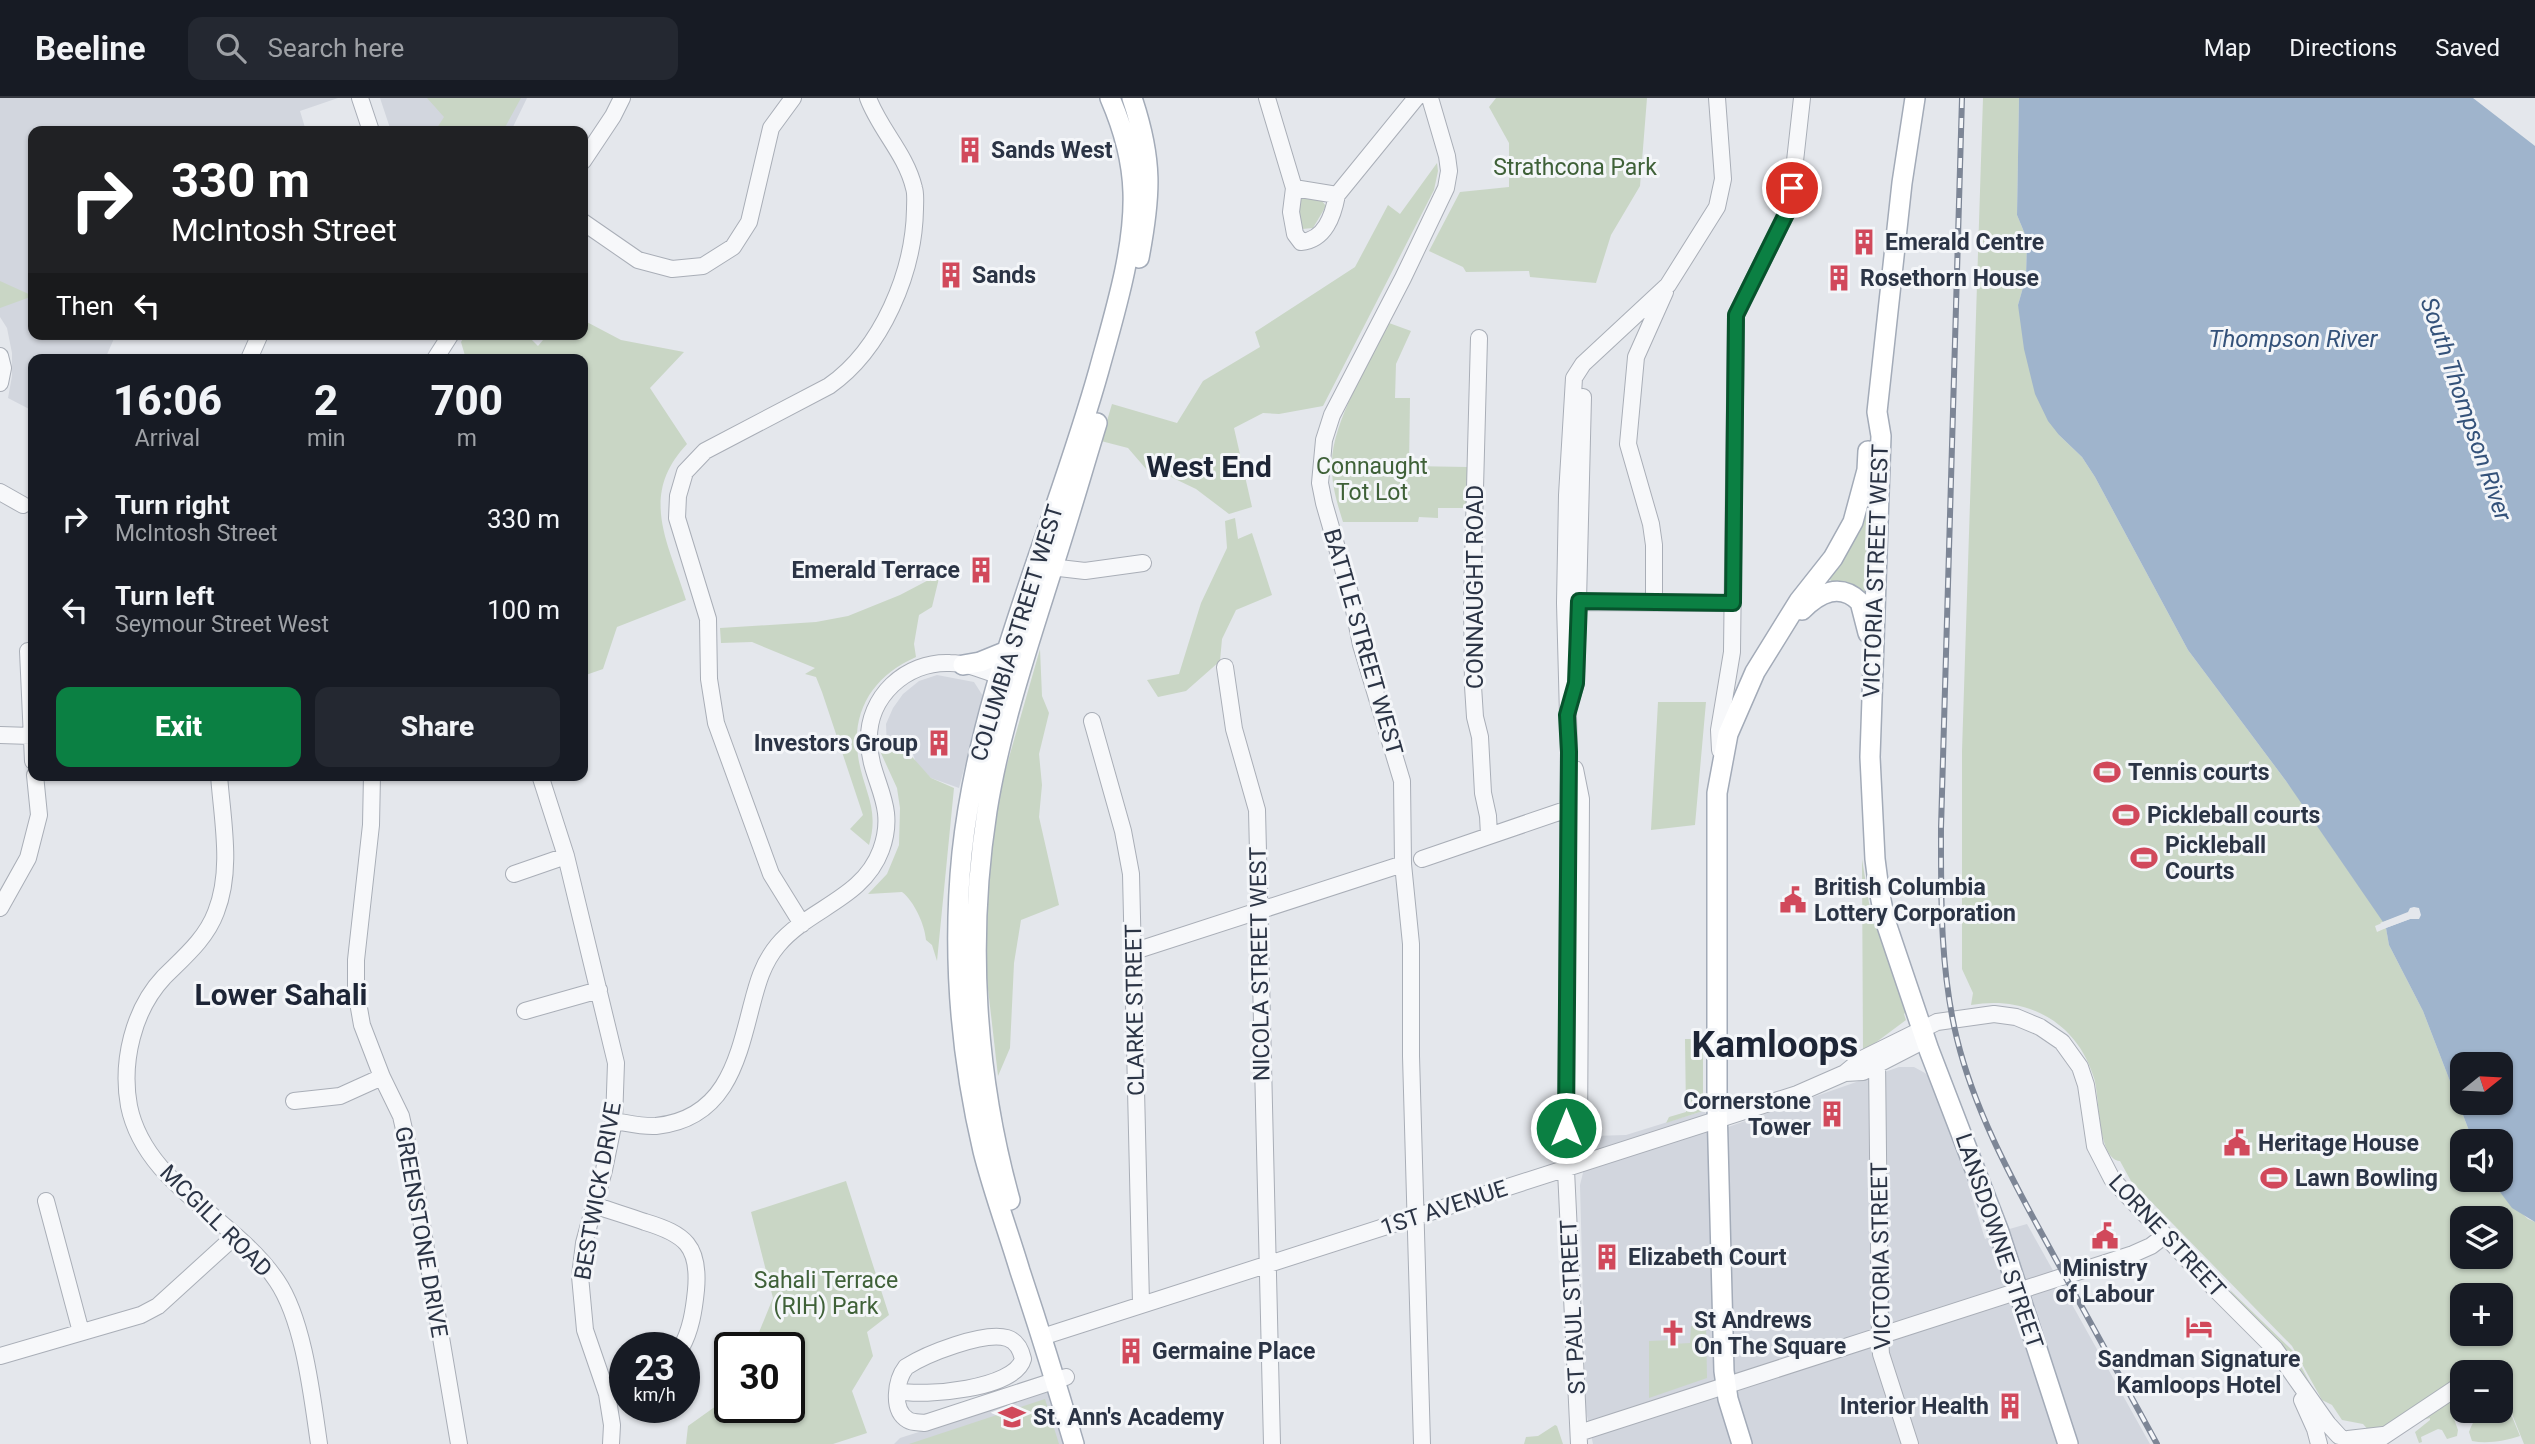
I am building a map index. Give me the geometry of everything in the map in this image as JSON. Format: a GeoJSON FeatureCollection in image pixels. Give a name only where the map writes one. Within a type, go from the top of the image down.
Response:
{"type":"FeatureCollection","features":[{"type":"Feature","properties":{"kind":"main road","name":"COLUMBIA STREET WEST"},"geometry":{"type":"LineString","coordinates":[[1009,679],[1007,651],[1045,567],[1126,258],[1133,217],[1132,168],[1110,98]]}},
{"type":"Feature","properties":{"kind":"main road","name":"COLUMBIA STREET WEST"},"geometry":{"type":"LineString","coordinates":[[1061,1379],[996,1146],[982,1052],[976,939],[987,811],[1009,679],[1122,334],[1146,219],[1148,165],[1145,142],[1132,98]]}},
{"type":"Feature","properties":{"kind":"main road","name":"VICTORIA STREET WEST"},"geometry":{"type":"LineString","coordinates":[[1915,98],[1900,197],[1877,412],[1881,436],[1871,780],[1879,890],[1885,920],[1924,1034]]}},
{"type":"Feature","properties":{"kind":"main road"},"geometry":{"type":"LineString","coordinates":[[1742,1444],[1724,1371],[1718,1121],[1715,828],[1717,793],[1728,734],[1755,671],[1798,601],[1833,558],[1853,522],[1867,470],[1869,435],[1877,412]]}},
{"type":"Feature","properties":{"kind":"main road"},"geometry":{"type":"LineString","coordinates":[[1776,636],[1815,597],[1836,591],[1846,592],[1860,603],[1864,615],[1872,686]]}},
{"type":"Feature","properties":{"kind":"main road"},"geometry":{"type":"LineString","coordinates":[[963,665],[980,662],[1007,651]]}},
{"type":"Feature","properties":{"kind":"main road","name":"LANSDOWNE STREET"},"geometry":{"type":"LineString","coordinates":[[1924,1034],[2019,1290],[2068,1444]]}},
{"type":"Feature","properties":{"kind":"main road"},"geometry":{"type":"LineString","coordinates":[[1061,1379],[1074,1444]]}},
{"type":"Feature","properties":{"kind":"main road"},"geometry":{"type":"LineString","coordinates":[[1061,1379],[1088,1444]]}},
{"type":"Feature","properties":{"kind":"street"},"geometry":{"type":"LineString","coordinates":[[360,98],[369,126]]}},
{"type":"Feature","properties":{"kind":"street"},"geometry":{"type":"LineString","coordinates":[[588,154],[622,98]]}},
{"type":"Feature","properties":{"kind":"street"},"geometry":{"type":"LineString","coordinates":[[588,225],[638,260],[672,269],[703,265],[733,247],[749,222],[771,128],[793,98]]}},
{"type":"Feature","properties":{"kind":"street"},"geometry":{"type":"LineString","coordinates":[[802,924],[771,874],[716,723],[709,679],[708,619],[677,518],[678,496],[685,472],[705,450],[829,386],[844,375],[878,330],[894,298],[908,262],[915,228],[915,190],[901,155],[868,98]]}},
{"type":"Feature","properties":{"kind":"street"},"geometry":{"type":"LineString","coordinates":[[1267,98],[1294,188],[1291,212],[1295,234],[1301,242],[1311,241],[1323,233],[1335,208],[1337,195],[1416,98]]}},
{"type":"Feature","properties":{"kind":"street","name":"BATTLE STREET WEST"},"geometry":{"type":"LineString","coordinates":[[1422,1444],[1411,944],[1403,864],[1402,780],[1371,680],[1320,483],[1324,440],[1332,415],[1421,243],[1446,188],[1447,156],[1430,98]]}},
{"type":"Feature","properties":{"kind":"street"},"geometry":{"type":"LineString","coordinates":[[1654,602],[1654,545],[1651,524],[1628,444],[1636,357],[1668,285],[1717,207],[1723,179],[1717,98]]}},
{"type":"Feature","properties":{"kind":"street"},"geometry":{"type":"LineString","coordinates":[[1721,765],[1719,730],[1732,652],[1736,315],[1790,206],[1802,98]]}},
{"type":"Feature","properties":{"kind":"street"},"geometry":{"type":"LineString","coordinates":[[1294,188],[1337,195]]}},
{"type":"Feature","properties":{"kind":"street"},"geometry":{"type":"LineString","coordinates":[[1566,1170],[1579,1138],[1580,799],[1576,771],[1569,752],[1565,603],[1567,495],[1574,378],[1583,364],[1668,285]]}},
{"type":"Feature","properties":{"kind":"street","name":"CONNAUGHT ROAD"},"geometry":{"type":"LineString","coordinates":[[1479,338],[1472,601],[1473,686],[1489,835]]}},
{"type":"Feature","properties":{"kind":"street"},"geometry":{"type":"LineString","coordinates":[[0,356],[3,368],[0,383]]}},
{"type":"Feature","properties":{"kind":"street"},"geometry":{"type":"LineString","coordinates":[[1567,715],[1576,683],[1583,364]]}},
{"type":"Feature","properties":{"kind":"street"},"geometry":{"type":"LineString","coordinates":[[0,492],[23,505]]}},
{"type":"Feature","properties":{"kind":"street"},"geometry":{"type":"LineString","coordinates":[[1045,567],[1085,571],[1143,563]]}},
{"type":"Feature","properties":{"kind":"street"},"geometry":{"type":"LineString","coordinates":[[1579,601],[1733,603]]}},
{"type":"Feature","properties":{"kind":"street"},"geometry":{"type":"LineString","coordinates":[[614,1121],[654,1126],[671,1123],[688,1116],[714,1099],[733,1073],[741,1052],[760,974],[767,958],[779,943],[802,924],[857,887],[877,861],[883,846],[887,813],[869,743],[870,725],[883,694],[905,673],[931,664],[963,665],[1009,679]]}},
{"type":"Feature","properties":{"kind":"street","name":"NICOLA STREET WEST"},"geometry":{"type":"LineString","coordinates":[[1225,667],[1234,729],[1257,810],[1272,1444]]}},
{"type":"Feature","properties":{"kind":"street","name":"CLARKE STREET"},"geometry":{"type":"LineString","coordinates":[[1092,720],[1123,831],[1131,874],[1135,951],[1141,1304]]}},
{"type":"Feature","properties":{"kind":"street"},"geometry":{"type":"LineString","coordinates":[[0,735],[28,736]]}},
{"type":"Feature","properties":{"kind":"street","name":"ST PAUL STREET"},"geometry":{"type":"LineString","coordinates":[[1569,752],[1566,1170],[1579,1438]]}},
{"type":"Feature","properties":{"kind":"street"},"geometry":{"type":"LineString","coordinates":[[0,908],[28,858],[39,815],[36,781]]}},
{"type":"Feature","properties":{"kind":"street","name":"MCGILL ROAD"},"geometry":{"type":"LineString","coordinates":[[219,781],[225,875],[216,912],[201,940],[152,991],[135,1025],[126,1073],[130,1107],[142,1141],[160,1168],[261,1259],[279,1283],[293,1316],[303,1351],[319,1444]]}},
{"type":"Feature","properties":{"kind":"street","name":"GREENSTONE DRIVE"},"geometry":{"type":"LineString","coordinates":[[372,781],[371,825],[356,960],[356,991],[362,1025],[382,1077],[401,1116],[411,1160],[459,1444]]}},
{"type":"Feature","properties":{"kind":"street","name":"BESTWICK DRIVE"},"geometry":{"type":"LineString","coordinates":[[542,781],[566,856],[616,1063],[614,1121],[581,1260],[581,1301],[585,1330],[607,1394],[612,1425],[611,1444]]}},
{"type":"Feature","properties":{"kind":"street"},"geometry":{"type":"LineString","coordinates":[[1422,859],[1568,809]]}},
{"type":"Feature","properties":{"kind":"street"},"geometry":{"type":"LineString","coordinates":[[514,874],[566,856]]}},
{"type":"Feature","properties":{"kind":"street"},"geometry":{"type":"LineString","coordinates":[[1135,951],[1403,864]]}},
{"type":"Feature","properties":{"kind":"street"},"geometry":{"type":"LineString","coordinates":[[525,1011],[599,990]]}},
{"type":"Feature","properties":{"kind":"street","name":"LORNE STREET"},"geometry":{"type":"LineString","coordinates":[[1924,1034],[1937,1022],[1994,1014],[2016,1017],[2040,1027],[2062,1042],[2076,1059],[2085,1080],[2092,1133],[2102,1163],[2118,1187],[2282,1357],[2328,1424],[2346,1440]]}},
{"type":"Feature","properties":{"kind":"street","name":"1ST AVENUE"},"geometry":{"type":"LineString","coordinates":[[1047,1336],[1797,1094],[1844,1073],[1862,1059],[1904,1039],[1924,1034]]}},
{"type":"Feature","properties":{"kind":"street","name":"1ST AVENUE"},"geometry":{"type":"LineString","coordinates":[[1844,1073],[1863,1072],[1878,1065],[1924,1034]]}},
{"type":"Feature","properties":{"kind":"street"},"geometry":{"type":"LineString","coordinates":[[1878,1065],[1880,1055],[1904,1039]]}},
{"type":"Feature","properties":{"kind":"street","name":"VICTORIA STREET"},"geometry":{"type":"LineString","coordinates":[[1878,1065],[1881,1354],[1910,1444]]}},
{"type":"Feature","properties":{"kind":"street"},"geometry":{"type":"LineString","coordinates":[[294,1101],[340,1097],[382,1077]]}},
{"type":"Feature","properties":{"kind":"street"},"geometry":{"type":"LineString","coordinates":[[46,1201],[81,1332]]}},
{"type":"Feature","properties":{"kind":"street"},"geometry":{"type":"LineString","coordinates":[[594,1205],[668,1229],[686,1241],[693,1254],[697,1277],[688,1332]]}},
{"type":"Feature","properties":{"kind":"street"},"geometry":{"type":"LineString","coordinates":[[0,1356],[141,1315],[158,1306],[235,1236]]}},
{"type":"Feature","properties":{"kind":"street"},"geometry":{"type":"LineString","coordinates":[[1579,1438],[1726,1386],[2144,1250],[2164,1236]]}},
{"type":"Feature","properties":{"kind":"street"},"geometry":{"type":"LineString","coordinates":[[898,1391],[934,1393],[969,1390],[1013,1372],[1021,1365],[1021,1353],[1015,1342],[1003,1337],[987,1337],[954,1346],[906,1367],[902,1372],[898,1391],[896,1401],[903,1416],[910,1422],[925,1423],[1061,1379]]}},
{"type":"Feature","properties":{"kind":"street","name":"LORNE STREET"},"geometry":{"type":"LineString","coordinates":[[2282,1357],[2312,1421],[2319,1444]]}},
{"type":"Feature","properties":{"kind":"street"},"geometry":{"type":"LineString","coordinates":[[2319,1444],[2328,1438],[2378,1439],[2450,1392]]}},
{"type":"Feature","properties":{"kind":"shaded area"},"geometry":{"type":"Polygon","coordinates":[[[0,98],[338,98],[300,111],[304,126],[28,126],[28,340],[113,340],[107,354],[28,354],[28,408],[8,398],[12,353],[7,328],[0,317],[0,98]]]}},
{"type":"Feature","properties":{"kind":"shaded area"},"geometry":{"type":"Polygon","coordinates":[[[380,98],[527,98],[513,126],[389,126],[380,98]]]}},
{"type":"Feature","properties":{"kind":"shaded area"},"geometry":{"type":"Polygon","coordinates":[[[937,675],[974,682],[983,696],[959,788],[931,778],[916,763],[911,748],[887,749],[886,724],[893,708],[903,694],[919,681],[937,675]]]}},
{"type":"Feature","properties":{"kind":"shaded area"},"geometry":{"type":"Polygon","coordinates":[[[1899,1067],[1914,1067],[1932,1081],[1949,1122],[1985,1239],[2027,1224],[2150,1444],[1593,1444],[1586,1411],[1580,1185],[1592,1136],[1626,1135],[1703,1111],[1728,1127],[1899,1067]]]}},
{"type":"Feature","properties":{"kind":"shaded area","name":"St. Ann's Academy"},"geometry":{"type":"Polygon","coordinates":[[[1045,1392],[1051,1395],[1065,1444],[894,1444],[900,1438],[1045,1392]]]}},
{"type":"Feature","properties":{"kind":"green space"},"geometry":{"type":"Polygon","coordinates":[[[427,98],[521,98],[506,126],[438,126],[444,117],[427,98]]]}},
{"type":"Feature","properties":{"kind":"green space","name":"Strathcona Park"},"geometry":{"type":"Polygon","coordinates":[[[1496,98],[1647,98],[1640,186],[1611,235],[1596,283],[1530,277],[1529,271],[1466,272],[1463,267],[1429,251],[1460,192],[1509,187],[1509,143],[1489,107],[1496,98]]]}},
{"type":"Feature","properties":{"kind":"green space"},"geometry":{"type":"Polygon","coordinates":[[[1983,98],[2019,98],[2017,215],[2027,239],[2026,277],[2018,305],[2059,435],[2082,457],[2095,477],[2188,650],[2292,789],[2383,921],[2408,912],[2375,926],[2377,932],[2386,928],[2389,945],[2423,1011],[2450,1081],[2450,1115],[2463,1115],[2468,1129],[2450,1129],[2450,1192],[2500,1192],[2528,1219],[2535,1222],[2535,1444],[2524,1444],[2513,1416],[2513,1360],[2450,1360],[2450,1423],[2456,1423],[2457,1436],[2447,1439],[2442,1430],[2438,1429],[2421,1437],[2422,1442],[2419,1443],[2415,1432],[2430,1418],[2371,1433],[2363,1424],[2342,1420],[2332,1405],[2322,1400],[2292,1346],[2131,1181],[2120,1161],[2113,1158],[2107,1150],[2094,1078],[2086,1058],[2075,1042],[2047,1017],[2030,1009],[2011,1004],[1971,1005],[1973,993],[1962,969],[1962,751],[1983,98]]]}},
{"type":"Feature","properties":{"kind":"green space"},"geometry":{"type":"Polygon","coordinates":[[[1437,163],[1434,190],[1323,406],[1279,414],[1263,413],[1234,428],[1252,507],[1229,514],[1196,489],[1171,477],[1153,477],[1128,448],[1101,441],[1112,404],[1177,423],[1203,381],[1260,347],[1255,332],[1355,267],[1388,205],[1400,214],[1437,163]]]}},
{"type":"Feature","properties":{"kind":"green space"},"geometry":{"type":"Polygon","coordinates":[[[1305,197],[1322,201],[1326,206],[1313,228],[1302,229],[1296,202],[1305,197]]]}},
{"type":"Feature","properties":{"kind":"green space"},"geometry":{"type":"Polygon","coordinates":[[[0,281],[28,294],[28,298],[0,308],[0,281]]]}},
{"type":"Feature","properties":{"kind":"green space"},"geometry":{"type":"Polygon","coordinates":[[[588,323],[621,340],[684,352],[650,388],[687,444],[672,463],[664,482],[661,501],[666,539],[686,600],[617,627],[603,669],[588,674],[588,354],[465,354],[461,342],[532,340],[538,346],[543,340],[588,340],[588,323]]]}},
{"type":"Feature","properties":{"kind":"green space","name":"Connaught Tot Lot"},"geometry":{"type":"Polygon","coordinates":[[[1389,323],[1411,331],[1396,364],[1395,398],[1410,398],[1409,466],[1468,467],[1467,508],[1438,508],[1438,518],[1419,517],[1418,522],[1343,522],[1332,478],[1338,429],[1353,392],[1389,323]]]}},
{"type":"Feature","properties":{"kind":"green space"},"geometry":{"type":"Polygon","coordinates":[[[1869,491],[1869,592],[1866,593],[1849,583],[1831,581],[1828,576],[1869,491]]]}},
{"type":"Feature","properties":{"kind":"green space"},"geometry":{"type":"Polygon","coordinates":[[[1235,518],[1238,539],[1252,533],[1272,595],[1236,610],[1222,639],[1220,661],[1186,691],[1158,697],[1147,680],[1179,674],[1201,603],[1227,548],[1225,521],[1235,518]]]}},
{"type":"Feature","properties":{"kind":"green space"},"geometry":{"type":"Polygon","coordinates":[[[940,574],[932,607],[919,615],[914,644],[916,657],[901,664],[878,684],[862,709],[858,723],[858,756],[873,820],[869,845],[850,829],[863,815],[816,677],[805,674],[815,668],[752,642],[721,643],[720,628],[816,622],[848,616],[900,595],[940,574]]]}},
{"type":"Feature","properties":{"kind":"green space"},"geometry":{"type":"Polygon","coordinates":[[[1040,649],[1042,696],[1049,713],[1039,754],[1042,785],[1039,817],[1059,905],[1021,920],[1014,963],[1010,1048],[998,1076],[987,980],[986,887],[1004,775],[1040,649]]]}},
{"type":"Feature","properties":{"kind":"green space"},"geometry":{"type":"Polygon","coordinates":[[[1658,702],[1706,702],[1695,825],[1651,830],[1658,702]]]}},
{"type":"Feature","properties":{"kind":"green space"},"geometry":{"type":"Polygon","coordinates":[[[906,750],[931,778],[954,788],[937,961],[932,945],[926,940],[918,914],[902,892],[868,894],[887,874],[899,845],[900,808],[897,788],[880,751],[906,750]]]}},
{"type":"Feature","properties":{"kind":"green space"},"geometry":{"type":"Polygon","coordinates":[[[1862,859],[1869,903],[1907,1011],[1904,1014],[1906,1020],[1863,1052],[1862,859]]]}},
{"type":"Feature","properties":{"kind":"green space"},"geometry":{"type":"Polygon","coordinates":[[[1685,1039],[1703,1039],[1703,1111],[1666,1123],[1669,1117],[1686,1112],[1685,1039]]]}},
{"type":"Feature","properties":{"kind":"green space","name":"Sahali Terrace (RIH) Park"},"geometry":{"type":"Polygon","coordinates":[[[846,1181],[889,1315],[867,1332],[873,1356],[852,1391],[867,1433],[833,1444],[686,1444],[688,1426],[700,1423],[700,1417],[714,1407],[714,1423],[805,1423],[805,1332],[759,1332],[773,1298],[751,1212],[846,1181]]]}},
{"type":"Feature","properties":{"kind":"green space"},"geometry":{"type":"Polygon","coordinates":[[[2230,1290],[2293,1351],[2311,1385],[2290,1354],[2230,1290]]]}},
{"type":"Feature","properties":{"kind":"green space"},"geometry":{"type":"Polygon","coordinates":[[[1706,1325],[1707,1378],[1649,1398],[1649,1341],[1672,1340],[1673,1344],[1690,1343],[1691,1326],[1706,1325]]]}},
{"type":"Feature","properties":{"kind":"green space","name":"St. Ann's Academy"},"geometry":{"type":"Polygon","coordinates":[[[1045,1399],[1059,1444],[909,1444],[1045,1399]]]}},
{"type":"Feature","properties":{"kind":"green space"},"geometry":{"type":"Polygon","coordinates":[[[2513,1419],[2520,1436],[2484,1442],[2472,1441],[2469,1432],[2473,1423],[2513,1423],[2513,1419]]]}},
{"type":"Feature","properties":{"kind":"green space"},"geometry":{"type":"Polygon","coordinates":[[[1555,1425],[1563,1444],[1524,1444],[1526,1437],[1538,1436],[1555,1425]]]}},
{"type":"Feature","properties":{"kind":"water","name":"Thompson River"},"geometry":{"type":"Polygon","coordinates":[[[2019,98],[2473,98],[2535,146],[2535,1222],[2513,1209],[2500,1192],[2513,1192],[2513,1129],[2468,1129],[2463,1115],[2513,1115],[2513,1052],[2450,1052],[2450,1081],[2423,1011],[2389,945],[2386,928],[2410,919],[2408,913],[2383,922],[2286,781],[2188,650],[2095,477],[2082,457],[2048,421],[2035,394],[2024,349],[2018,305],[2026,277],[2027,239],[2017,215],[2019,98]]]}},
{"type":"Feature","properties":{"kind":"pier"},"geometry":{"type":"Polygon","coordinates":[[[2414,907],[2419,908],[2419,919],[2410,919],[2383,929],[2384,925],[2392,922],[2383,925],[2380,923],[2414,907]]]}},
{"type":"Feature","properties":{"kind":"railway"},"geometry":{"type":"LineString","coordinates":[[1962,98],[1941,828],[1947,986],[1964,1065],[1993,1139],[2029,1211],[2157,1444]]}},
{"type":"Feature","properties":{"kind":"place","name":"Sands West"},"geometry":{"type":"Point","coordinates":[970,150]}},
{"type":"Feature","properties":{"kind":"place","name":"Emerald Centre"},"geometry":{"type":"Point","coordinates":[1864,242]}},
{"type":"Feature","properties":{"kind":"place","name":"Sands"},"geometry":{"type":"Point","coordinates":[951,275]}},
{"type":"Feature","properties":{"kind":"place","name":"Rosethorn House"},"geometry":{"type":"Point","coordinates":[1839,278]}},
{"type":"Feature","properties":{"kind":"place","name":"Emerald Terrace"},"geometry":{"type":"Point","coordinates":[981,570]}},
{"type":"Feature","properties":{"kind":"place","name":"Investors Group"},"geometry":{"type":"Point","coordinates":[939,743]}},
{"type":"Feature","properties":{"kind":"place","name":"Tennis courts"},"geometry":{"type":"Point","coordinates":[2107,772]}},
{"type":"Feature","properties":{"kind":"place","name":"Pickleball courts"},"geometry":{"type":"Point","coordinates":[2126,815]}},
{"type":"Feature","properties":{"kind":"place","name":"Pickleball Courts"},"geometry":{"type":"Point","coordinates":[2144,858]}},
{"type":"Feature","properties":{"kind":"place","name":"British Columbia Lottery Corporation"},"geometry":{"type":"Point","coordinates":[1793,900]}},
{"type":"Feature","properties":{"kind":"place","name":"Cornerstone Tower"},"geometry":{"type":"Point","coordinates":[1832,1114]}},
{"type":"Feature","properties":{"kind":"place","name":"Heritage House"},"geometry":{"type":"Point","coordinates":[2237,1143]}},
{"type":"Feature","properties":{"kind":"place","name":"Lawn Bowling"},"geometry":{"type":"Point","coordinates":[2274,1178]}},
{"type":"Feature","properties":{"kind":"place","name":"Ministry of Labour"},"geometry":{"type":"Point","coordinates":[2105,1236]}},
{"type":"Feature","properties":{"kind":"place","name":"Elizabeth Court"},"geometry":{"type":"Point","coordinates":[1607,1257]}},
{"type":"Feature","properties":{"kind":"place","name":"Sandman Signature Kamloops Hotel"},"geometry":{"type":"Point","coordinates":[2199,1327]}},
{"type":"Feature","properties":{"kind":"place","name":"St Andrews On The Square"},"geometry":{"type":"Point","coordinates":[1673,1333]}},
{"type":"Feature","properties":{"kind":"place","name":"Germaine Place"},"geometry":{"type":"Point","coordinates":[1131,1351]}},
{"type":"Feature","properties":{"kind":"place","name":"Interior Health"},"geometry":{"type":"Point","coordinates":[2010,1406]}},
{"type":"Feature","properties":{"kind":"place","name":"St. Ann's Academy"},"geometry":{"type":"Point","coordinates":[1012,1417]}},
{"type":"Feature","properties":{"kind":"district","name":"West End"},"geometry":{"type":"Point","coordinates":[1209,466]}},
{"type":"Feature","properties":{"kind":"district","name":"Lower Sahali"},"geometry":{"type":"Point","coordinates":[281,994]}},
{"type":"Feature","properties":{"kind":"district","name":"Kamloops"},"geometry":{"type":"Point","coordinates":[1775,1044]}},
{"type":"Feature","properties":{"kind":"route"},"geometry":{"type":"LineString","coordinates":[[1566,1128],[1567,715],[1576,683],[1579,601],[1733,603],[1736,315],[1790,206],[1792,188]]}},
{"type":"Feature","properties":{"kind":"water label","name":"South Thompson River"},"geometry":{"type":"Point","coordinates":[2466,409]}}]}
